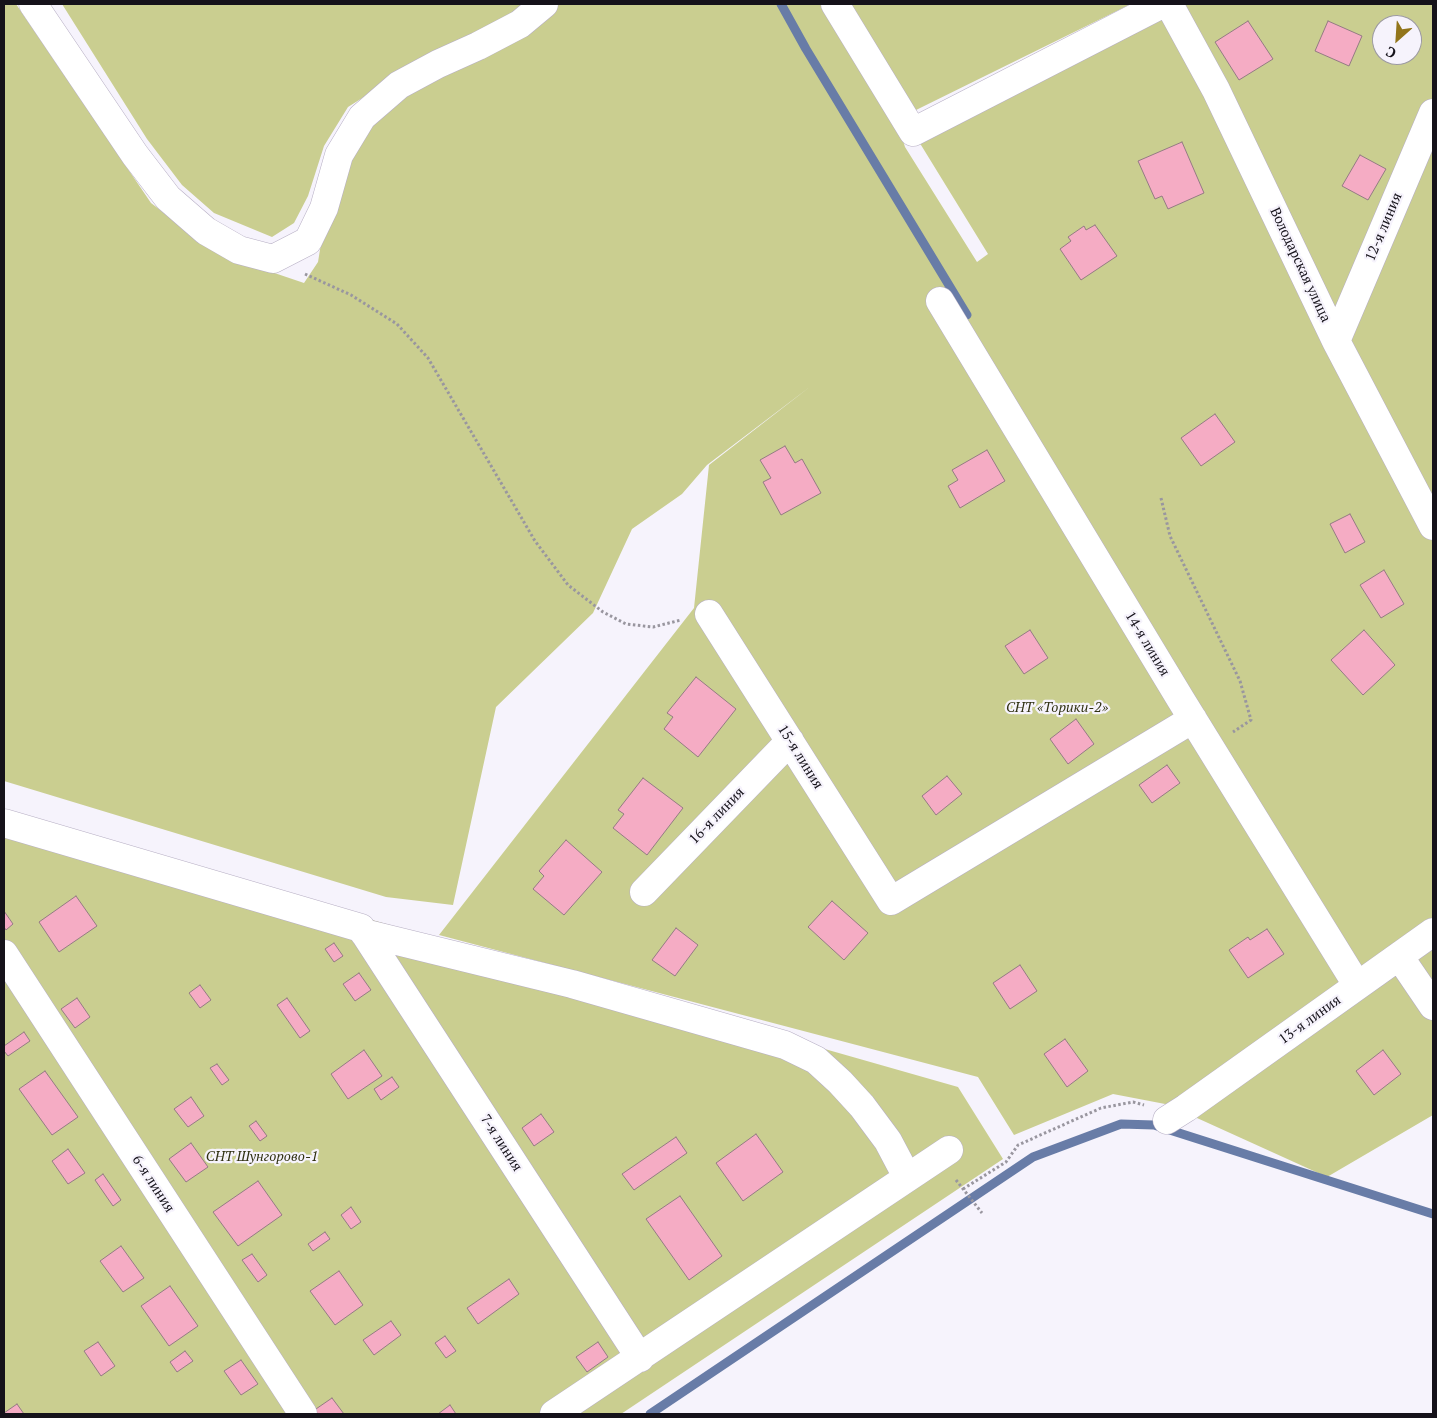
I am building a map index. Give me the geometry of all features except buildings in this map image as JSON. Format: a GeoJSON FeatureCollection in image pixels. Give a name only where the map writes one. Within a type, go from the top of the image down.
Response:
{"type":"FeatureCollection","features":[{"type":"Feature","properties":{"kind":"street"},"geometry":{"type":"LineString","coordinates":[[33,4],[136,155],[168,198],[206,232],[239,250],[273,259],[308,241],[324,208],[339,155],[362,117],[399,86],[438,64],[520,24],[544,4]]}},
{"type":"Feature","properties":{"kind":"street"},"geometry":{"type":"LineString","coordinates":[[835,4],[914,132],[1162,4]]}},
{"type":"Feature","properties":{"kind":"street","name":"Володарская улица"},"geometry":{"type":"LineString","coordinates":[[1169,4],[1216,90],[1336,341],[1433,526]]}},
{"type":"Feature","properties":{"kind":"street","name":"12-я линия"},"geometry":{"type":"LineString","coordinates":[[1336,341],[1424,157],[1433,113]]}},
{"type":"Feature","properties":{"kind":"street","name":"14-я линия"},"geometry":{"type":"LineString","coordinates":[[940,301],[1357,986]]}},
{"type":"Feature","properties":{"kind":"street","name":"15-я линия"},"geometry":{"type":"LineString","coordinates":[[709,614],[891,901],[1193,719]]}},
{"type":"Feature","properties":{"kind":"street","name":"16-я линия"},"geometry":{"type":"LineString","coordinates":[[644,892],[790,741]]}},
{"type":"Feature","properties":{"kind":"street"},"geometry":{"type":"LineString","coordinates":[[4,823],[363,931],[572,984],[785,1045],[816,1060],[840,1082],[862,1106],[888,1141],[907,1177]]}},
{"type":"Feature","properties":{"kind":"street","name":"7-я линия"},"geometry":{"type":"LineString","coordinates":[[363,931],[640,1358]]}},
{"type":"Feature","properties":{"kind":"street","name":"13-я линия"},"geometry":{"type":"LineString","coordinates":[[1177,1113],[1433,932]]}},
{"type":"Feature","properties":{"kind":"street","name":"6-я линия"},"geometry":{"type":"LineString","coordinates":[[4,954],[303,1414]]}},
{"type":"Feature","properties":{"kind":"street"},"geometry":{"type":"LineString","coordinates":[[1399,956],[1433,1006]]}},
{"type":"Feature","properties":{"kind":"street"},"geometry":{"type":"LineString","coordinates":[[554,1414],[949,1150]]}},
{"type":"Feature","properties":{"kind":"path"},"geometry":{"type":"LineString","coordinates":[[273,259],[351,295],[397,324],[428,358],[536,541],[568,585],[603,612],[626,624],[653,627],[709,614]]}},
{"type":"Feature","properties":{"kind":"path"},"geometry":{"type":"LineString","coordinates":[[1161,498],[1170,536],[1240,681],[1251,720],[1210,747]]}},
{"type":"Feature","properties":{"kind":"path"},"geometry":{"type":"LineString","coordinates":[[982,1213],[963,1189],[1006,1162],[1018,1145],[1101,1108],[1133,1102],[1177,1113]]}},
{"type":"Feature","properties":{"kind":"green space","name":"СНТ «Торики-2»"},"geometry":{"type":"Polygon","coordinates":[[[4,4],[16,4],[151,203],[202,242],[236,260],[304,283],[318,262],[324,225],[367,121],[554,4],[827,4],[894,112],[905,147],[977,262],[988,254],[913,132],[1162,4],[1433,4],[1433,1115],[1327,1177],[1197,1118],[1186,1108],[1113,1094],[1014,1135],[978,1077],[439,935],[694,608],[709,465],[811,386],[707,465],[682,494],[632,529],[593,613],[496,707],[453,905],[386,897],[4,781],[4,4]]]}},
{"type":"Feature","properties":{"kind":"green space"},"geometry":{"type":"Polygon","coordinates":[[[62,4],[530,4],[394,78],[348,107],[324,146],[308,196],[294,223],[272,237],[214,213],[182,185],[147,139],[62,4]]]}},
{"type":"Feature","properties":{"kind":"green space"},"geometry":{"type":"Polygon","coordinates":[[[845,4],[1131,4],[912,112],[845,4]]]}},
{"type":"Feature","properties":{"kind":"green space","name":"СНТ Шунгорово-1"},"geometry":{"type":"Polygon","coordinates":[[[4,815],[958,1087],[1003,1159],[621,1414],[4,1414],[4,815]]]}},
{"type":"Feature","properties":{"kind":"waterway"},"geometry":{"type":"LineString","coordinates":[[781,4],[806,49],[967,315]]}},
{"type":"Feature","properties":{"kind":"waterway"},"geometry":{"type":"LineString","coordinates":[[650,1414],[1033,1157],[1121,1124],[1154,1125],[1433,1214]]}}]}
